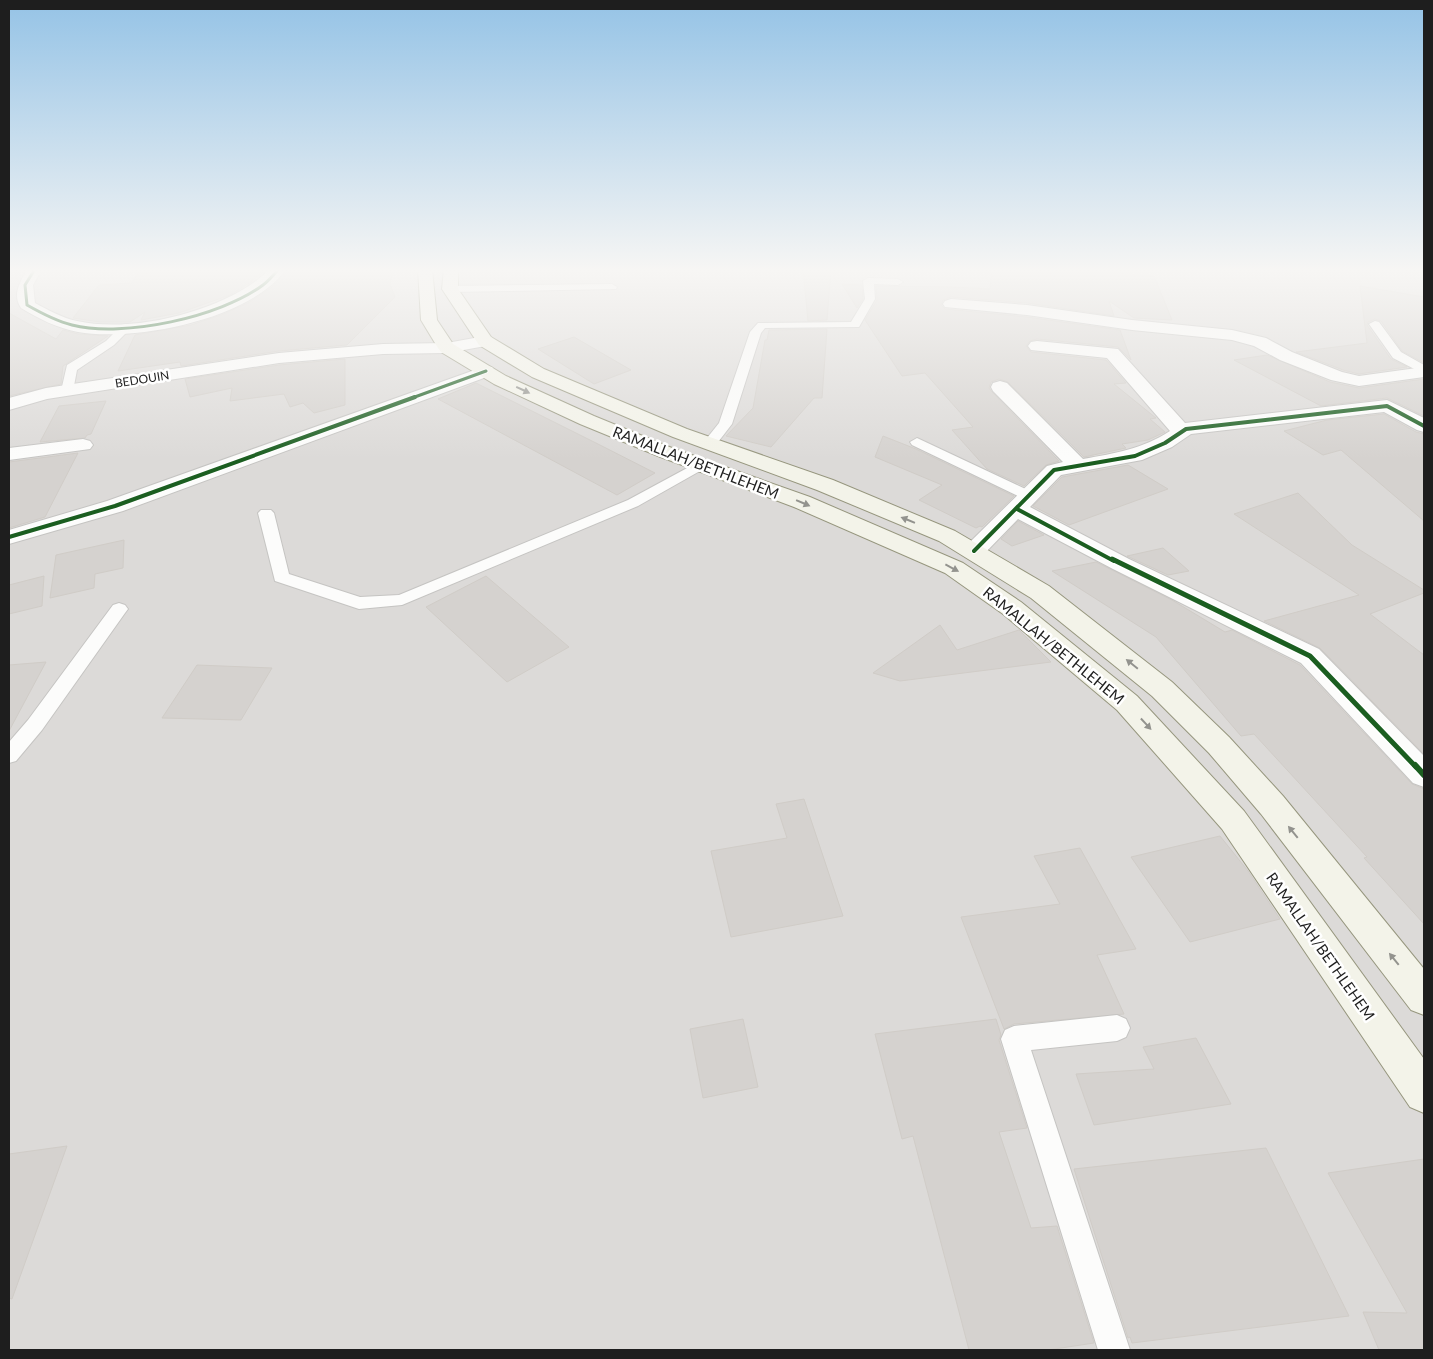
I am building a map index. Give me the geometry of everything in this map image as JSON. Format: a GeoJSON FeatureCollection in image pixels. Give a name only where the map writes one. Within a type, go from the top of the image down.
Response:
{"type":"FeatureCollection","features":[{"type":"Feature","properties":{"kind":"main road","name":"RAMALLAH/BETHLEHEM"},"geometry":{"type":"LineString","coordinates":[[437,332],[447,348],[486,372],[587,420],[825,485],[947,536],[974,550],[1040,592],[1162,689],[1219,746],[1272,805],[1424,997]]}},
{"type":"Feature","properties":{"kind":"main road","name":"RAMALLAH/BETHLEHEM"},"geometry":{"type":"LineString","coordinates":[[480,332],[485,342],[538,373],[628,411],[706,454],[802,502],[954,568],[1012,608],[1127,703],[1233,820],[1424,1093]]}},
{"type":"Feature","properties":{"kind":"street"},"geometry":{"type":"LineString","coordinates":[[1206,332],[1232,335],[1260,342],[1286,356],[1337,376],[1359,381],[1424,371]]}},
{"type":"Feature","properties":{"kind":"street","name":"BEDOUIN"},"geometry":{"type":"LineString","coordinates":[[9,404],[46,394],[279,358],[383,349],[447,348],[485,342]]}},
{"type":"Feature","properties":{"kind":"street"},"geometry":{"type":"LineString","coordinates":[[1036,346],[1112,353],[1182,432]]}},
{"type":"Feature","properties":{"kind":"street"},"geometry":{"type":"LineString","coordinates":[[9,537],[115,506],[486,372]]}},
{"type":"Feature","properties":{"kind":"street"},"geometry":{"type":"LineString","coordinates":[[1000,387],[1079,466]]}},
{"type":"Feature","properties":{"kind":"street"},"geometry":{"type":"LineString","coordinates":[[974,550],[1054,470],[1135,456],[1165,444],[1186,429],[1387,406],[1424,426]]}},
{"type":"Feature","properties":{"kind":"street"},"geometry":{"type":"LineString","coordinates":[[9,454],[83,445]]}},
{"type":"Feature","properties":{"kind":"street"},"geometry":{"type":"LineString","coordinates":[[1023,503],[1121,564],[1310,656],[1424,775]]}},
{"type":"Feature","properties":{"kind":"lane"},"geometry":{"type":"LineString","coordinates":[[67,391],[71,368],[110,342],[120,332]]}},
{"type":"Feature","properties":{"kind":"lane"},"geometry":{"type":"LineString","coordinates":[[266,513],[281,576],[359,602],[402,600],[633,503],[706,454],[725,424],[756,332]]}},
{"type":"Feature","properties":{"kind":"lane"},"geometry":{"type":"LineString","coordinates":[[1382,332],[1397,355],[1424,371]]}},
{"type":"Feature","properties":{"kind":"lane"},"geometry":{"type":"LineString","coordinates":[[917,442],[1023,503]]}},
{"type":"Feature","properties":{"kind":"lane"},"geometry":{"type":"LineString","coordinates":[[9,755],[35,725],[119,609]]}},
{"type":"Feature","properties":{"kind":"lane"},"geometry":{"type":"LineString","coordinates":[[1114,1350],[1014,1039],[1117,1028]]}},
{"type":"Feature","properties":{"kind":"shaded area"},"geometry":{"type":"Polygon","coordinates":[[[9,332],[1424,332],[1424,1350],[9,1350],[9,332]]]}},
{"type":"Feature","properties":{"kind":"building"},"geometry":{"type":"Polygon","coordinates":[[[9,332],[44,332],[56,339],[61,332],[108,336],[63,366],[61,384],[9,396],[9,332]]]}},
{"type":"Feature","properties":{"kind":"building"},"geometry":{"type":"Polygon","coordinates":[[[149,332],[360,332],[347,345],[279,351],[181,366],[180,362],[118,371],[135,335],[149,332]]]}},
{"type":"Feature","properties":{"kind":"building"},"geometry":{"type":"Polygon","coordinates":[[[769,332],[827,332],[822,398],[814,398],[771,447],[726,436],[753,408],[765,340],[767,340],[769,332]]]}},
{"type":"Feature","properties":{"kind":"building"},"geometry":{"type":"Polygon","coordinates":[[[873,332],[1121,332],[1131,360],[1118,347],[1037,339],[1030,341],[1026,346],[1031,352],[1106,360],[1126,383],[1114,384],[1156,418],[1150,419],[1165,432],[1148,440],[1122,444],[1126,448],[1084,457],[1008,382],[999,379],[991,382],[989,388],[992,392],[1059,461],[1046,465],[1024,486],[987,469],[952,430],[973,427],[925,373],[902,376],[873,332]]]}},
{"type":"Feature","properties":{"kind":"building"},"geometry":{"type":"Polygon","coordinates":[[[1366,332],[1372,332],[1391,359],[1407,367],[1359,374],[1296,352],[1367,343],[1366,332]]]}},
{"type":"Feature","properties":{"kind":"building"},"geometry":{"type":"Polygon","coordinates":[[[1389,332],[1424,332],[1424,363],[1402,351],[1389,332]]]}},
{"type":"Feature","properties":{"kind":"building"},"geometry":{"type":"Polygon","coordinates":[[[574,337],[631,370],[594,384],[538,349],[574,337]]]}},
{"type":"Feature","properties":{"kind":"building"},"geometry":{"type":"Polygon","coordinates":[[[1267,355],[1330,382],[1359,388],[1424,379],[1424,416],[1387,398],[1321,406],[1234,360],[1267,355]]]}},
{"type":"Feature","properties":{"kind":"building"},"geometry":{"type":"Polygon","coordinates":[[[345,359],[345,405],[314,413],[303,403],[290,407],[284,394],[230,401],[232,388],[190,397],[185,379],[279,365],[345,359]]]}},
{"type":"Feature","properties":{"kind":"building"},"geometry":{"type":"Polygon","coordinates":[[[476,383],[655,473],[617,495],[438,399],[476,383]]]}},
{"type":"Feature","properties":{"kind":"building"},"geometry":{"type":"Polygon","coordinates":[[[106,401],[91,434],[85,438],[40,442],[59,406],[106,401]]]}},
{"type":"Feature","properties":{"kind":"building"},"geometry":{"type":"Polygon","coordinates":[[[1384,414],[1416,432],[1424,434],[1424,521],[1341,450],[1323,455],[1284,431],[1327,420],[1384,414]]]}},
{"type":"Feature","properties":{"kind":"building"},"geometry":{"type":"Polygon","coordinates":[[[883,436],[916,449],[1014,496],[982,527],[976,528],[919,500],[942,485],[875,457],[883,436]]]}},
{"type":"Feature","properties":{"kind":"building"},"geometry":{"type":"Polygon","coordinates":[[[78,453],[45,517],[9,528],[9,462],[78,453]]]}},
{"type":"Feature","properties":{"kind":"building"},"geometry":{"type":"Polygon","coordinates":[[[1128,465],[1168,489],[1069,525],[1033,506],[1062,477],[1128,465]]]}},
{"type":"Feature","properties":{"kind":"building"},"geometry":{"type":"Polygon","coordinates":[[[1298,493],[1352,545],[1424,590],[1424,593],[1370,614],[1424,655],[1424,754],[1320,648],[1264,621],[1359,595],[1234,514],[1298,493]]]}},
{"type":"Feature","properties":{"kind":"building"},"geometry":{"type":"Polygon","coordinates":[[[1018,521],[1044,535],[1012,546],[1001,539],[1018,521]]]}},
{"type":"Feature","properties":{"kind":"building"},"geometry":{"type":"Polygon","coordinates":[[[124,540],[123,568],[95,574],[94,588],[50,598],[56,555],[124,540]]]}},
{"type":"Feature","properties":{"kind":"building"},"geometry":{"type":"Polygon","coordinates":[[[1163,548],[1189,571],[1168,575],[1127,556],[1163,548]]]}},
{"type":"Feature","properties":{"kind":"building"},"geometry":{"type":"Polygon","coordinates":[[[1096,562],[1172,600],[1225,632],[1232,630],[1300,665],[1412,784],[1424,789],[1424,924],[1364,858],[1367,857],[1254,734],[1241,736],[1156,637],[1052,571],[1096,562]]]}},
{"type":"Feature","properties":{"kind":"building"},"geometry":{"type":"Polygon","coordinates":[[[44,576],[42,606],[9,614],[9,585],[44,576]]]}},
{"type":"Feature","properties":{"kind":"building"},"geometry":{"type":"Polygon","coordinates":[[[486,576],[569,647],[507,682],[426,607],[486,576]]]}},
{"type":"Feature","properties":{"kind":"building"},"geometry":{"type":"Polygon","coordinates":[[[940,625],[957,650],[1019,630],[1051,662],[900,681],[873,673],[940,625]]]}},
{"type":"Feature","properties":{"kind":"building"},"geometry":{"type":"Polygon","coordinates":[[[46,662],[9,731],[9,665],[46,662]]]}},
{"type":"Feature","properties":{"kind":"building"},"geometry":{"type":"Polygon","coordinates":[[[197,665],[272,668],[241,720],[162,718],[197,665]]]}},
{"type":"Feature","properties":{"kind":"building"},"geometry":{"type":"Polygon","coordinates":[[[804,799],[843,916],[731,937],[711,851],[787,838],[776,804],[804,799]]]}},
{"type":"Feature","properties":{"kind":"building"},"geometry":{"type":"Polygon","coordinates":[[[1220,836],[1248,871],[1280,919],[1190,942],[1131,857],[1220,836]]]}},
{"type":"Feature","properties":{"kind":"building"},"geometry":{"type":"Polygon","coordinates":[[[1080,848],[1136,949],[1097,955],[1124,1014],[1014,1024],[1004,1029],[961,917],[1060,904],[1034,856],[1080,848]]]}},
{"type":"Feature","properties":{"kind":"building"},"geometry":{"type":"Polygon","coordinates":[[[743,1019],[758,1087],[703,1098],[690,1029],[743,1019]]]}},
{"type":"Feature","properties":{"kind":"building"},"geometry":{"type":"Polygon","coordinates":[[[996,1019],[1001,1035],[999,1040],[1027,1128],[999,1132],[1031,1228],[1057,1226],[1094,1343],[1048,1350],[969,1350],[913,1136],[902,1139],[875,1034],[996,1019]]]}},
{"type":"Feature","properties":{"kind":"building"},"geometry":{"type":"Polygon","coordinates":[[[1196,1038],[1231,1104],[1094,1125],[1076,1074],[1154,1069],[1143,1047],[1196,1038]]]}},
{"type":"Feature","properties":{"kind":"building"},"geometry":{"type":"Polygon","coordinates":[[[67,1146],[12,1299],[9,1298],[9,1154],[67,1146]]]}},
{"type":"Feature","properties":{"kind":"building"},"geometry":{"type":"Polygon","coordinates":[[[1266,1148],[1349,1316],[1132,1343],[1130,1337],[1128,1338],[1074,1169],[1266,1148]]]}},
{"type":"Feature","properties":{"kind":"building"},"geometry":{"type":"Polygon","coordinates":[[[1424,1159],[1424,1350],[1379,1350],[1363,1312],[1407,1313],[1328,1173],[1424,1159]]]}},
{"type":"Feature","properties":{"kind":"cycle path"},"geometry":{"type":"LineString","coordinates":[[9,537],[115,506],[486,371]]}},
{"type":"Feature","properties":{"kind":"cycle path"},"geometry":{"type":"LineString","coordinates":[[974,551],[1054,470],[1135,456],[1165,443],[1186,429],[1387,406],[1424,426]]}},
{"type":"Feature","properties":{"kind":"cycle path"},"geometry":{"type":"LineString","coordinates":[[1017,509],[1121,564],[1310,656],[1424,775]]}}]}
